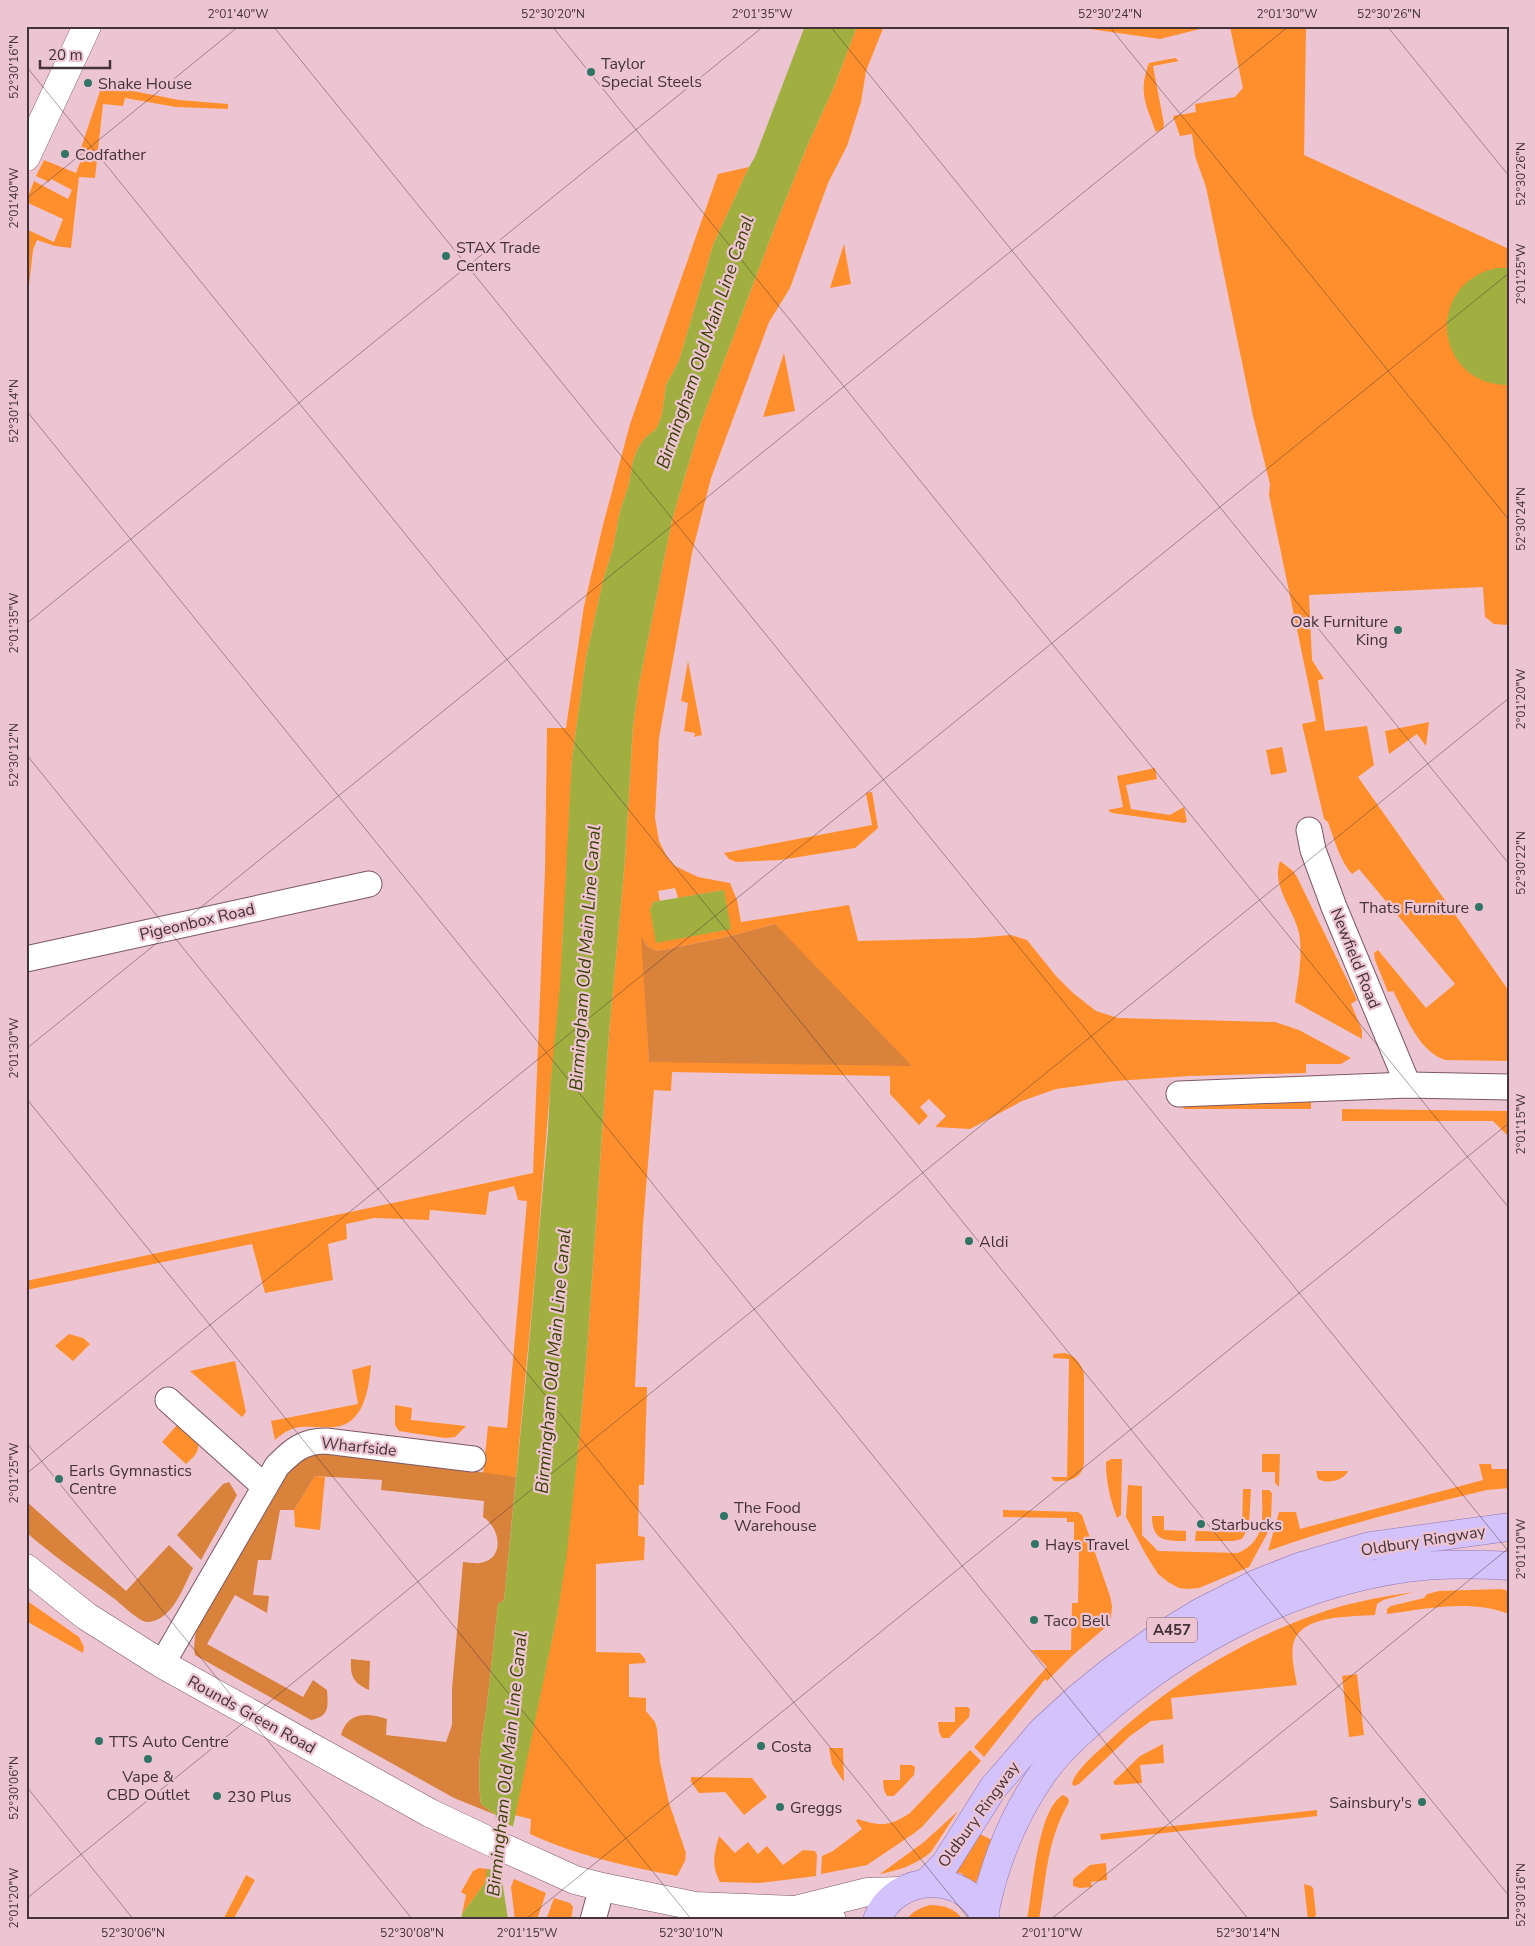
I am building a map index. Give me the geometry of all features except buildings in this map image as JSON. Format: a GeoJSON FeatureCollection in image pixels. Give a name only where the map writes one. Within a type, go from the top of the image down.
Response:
{"type":"FeatureCollection","features":[{"type":"Feature","properties":{"kind":"main road","name":"Oldbury Ringway"},"geometry":{"type":"LineString","coordinates":[[926,1882],[945,1864],[994,1788],[1042,1730],[1110,1672],[1150,1643],[1201,1612],[1256,1584],[1299,1567],[1370,1546],[1509,1527]]}},
{"type":"Feature","properties":{"kind":"main road","name":"Oldbury Ringway"},"geometry":{"type":"LineString","coordinates":[[985,1917],[989,1888],[1007,1835],[1043,1773],[1068,1742],[1130,1688],[1179,1655],[1255,1612],[1325,1586],[1408,1567],[1477,1564],[1509,1566]]}},
{"type":"Feature","properties":{"kind":"main road","name":"Oldbury Ringway"},"geometry":{"type":"LineString","coordinates":[[876,1920],[888,1901],[900,1891],[912,1885],[926,1882],[940,1883],[964,1892],[975,1902],[985,1917]]}},
{"type":"Feature","properties":{"kind":"street"},"geometry":{"type":"LineString","coordinates":[[26,157],[87,26]]}},
{"type":"Feature","properties":{"kind":"street","name":"Newfield Road"},"geometry":{"type":"LineString","coordinates":[[1309,830],[1334,907],[1408,1085]]}},
{"type":"Feature","properties":{"kind":"street","name":"Pigeonbox Road"},"geometry":{"type":"LineString","coordinates":[[26,959],[369,884]]}},
{"type":"Feature","properties":{"kind":"street"},"geometry":{"type":"LineString","coordinates":[[1179,1094],[1408,1085],[1509,1087]]}},
{"type":"Feature","properties":{"kind":"street"},"geometry":{"type":"LineString","coordinates":[[168,1400],[264,1486]]}},
{"type":"Feature","properties":{"kind":"street","name":"Wharfside"},"geometry":{"type":"LineString","coordinates":[[162,1664],[264,1486],[277,1466],[302,1444],[312,1441],[334,1442],[473,1459]]}},
{"type":"Feature","properties":{"kind":"street","name":"Rounds Green Road"},"geometry":{"type":"LineString","coordinates":[[26,1568],[86,1616],[162,1664],[430,1813],[489,1842],[527,1857],[575,1880],[602,1887],[695,1906],[796,1910]]}},
{"type":"Feature","properties":{"kind":"street"},"geometry":{"type":"LineString","coordinates":[[593,1920],[602,1887]]}},
{"type":"Feature","properties":{"kind":"street"},"geometry":{"type":"LineString","coordinates":[[796,1910],[867,1892],[900,1891]]}},
{"type":"Feature","properties":{"kind":"street"},"geometry":{"type":"LineString","coordinates":[[796,1910],[806,1911],[832,1920]]}},
{"type":"Feature","properties":{"kind":"shaded area"},"geometry":{"type":"Polygon","coordinates":[[[857,26],[884,26],[866,71],[861,102],[847,146],[828,183],[790,288],[769,322],[711,478],[692,553],[659,738],[655,818],[659,841],[666,855],[675,866],[698,877],[730,883],[737,900],[741,922],[849,905],[858,941],[974,938],[1011,935],[1027,940],[1056,976],[1073,993],[1096,1011],[1118,1018],[1275,1022],[1299,1030],[1351,1058],[1341,1064],[1306,1064],[1306,1073],[1189,1076],[1115,1081],[1056,1089],[1022,1101],[970,1129],[935,1127],[946,1116],[929,1099],[920,1107],[928,1116],[919,1125],[890,1094],[890,1076],[672,1072],[671,1091],[654,1090],[643,1225],[635,1387],[647,1387],[644,1485],[639,1485],[638,1536],[645,1537],[644,1560],[596,1564],[596,1652],[640,1653],[645,1659],[646,1663],[629,1664],[629,1697],[646,1698],[646,1711],[655,1722],[657,1729],[660,1762],[669,1803],[686,1853],[685,1861],[677,1876],[602,1860],[548,1842],[530,1834],[531,1819],[514,1815],[557,1616],[579,1442],[609,1033],[625,860],[633,726],[639,684],[672,520],[701,422],[777,221],[808,144],[834,87],[857,26]],[[675,888],[658,891],[660,901],[653,902],[650,910],[724,890],[678,898],[675,888]],[[775,924],[726,937],[658,951],[648,947],[642,938],[649,1062],[775,924]]]}},
{"type":"Feature","properties":{"kind":"shaded area"},"geometry":{"type":"Polygon","coordinates":[[[1069,26],[1339,26],[1306,27],[1304,155],[1509,249],[1509,625],[1494,624],[1485,617],[1483,587],[1309,595],[1312,660],[1324,679],[1318,680],[1325,731],[1367,726],[1374,765],[1358,777],[1509,991],[1509,1061],[1445,1060],[1427,1048],[1413,1031],[1393,991],[1388,992],[1374,953],[1378,950],[1426,1008],[1455,984],[1359,869],[1352,874],[1348,869],[1338,850],[1328,822],[1324,819],[1302,724],[1316,721],[1269,495],[1270,484],[1253,416],[1206,187],[1195,156],[1192,134],[1180,136],[1173,116],[1196,112],[1195,104],[1235,97],[1243,88],[1230,27],[1200,29],[1160,39],[1069,26]]]}},
{"type":"Feature","properties":{"kind":"shaded area"},"geometry":{"type":"Polygon","coordinates":[[[1175,58],[1179,61],[1153,66],[1164,124],[1163,129],[1156,132],[1146,106],[1144,82],[1146,73],[1149,63],[1175,58]]]}},
{"type":"Feature","properties":{"kind":"shaded area"},"geometry":{"type":"Polygon","coordinates":[[[102,85],[179,100],[228,104],[228,109],[176,107],[125,98],[123,106],[103,104],[95,178],[79,177],[71,248],[55,246],[37,240],[33,250],[26,312],[26,229],[54,242],[63,219],[26,202],[34,181],[68,199],[72,190],[51,179],[49,182],[36,176],[44,160],[76,173],[84,153],[80,151],[102,85]]]}},
{"type":"Feature","properties":{"kind":"shaded area"},"geometry":{"type":"Polygon","coordinates":[[[749,167],[713,245],[679,361],[666,385],[662,414],[657,428],[645,438],[638,448],[633,461],[586,658],[572,758],[562,944],[562,989],[550,1089],[516,1477],[483,1474],[488,1426],[507,1428],[527,1201],[518,1200],[514,1186],[489,1192],[486,1215],[430,1210],[429,1220],[374,1218],[346,1224],[347,1239],[328,1244],[333,1280],[265,1293],[252,1244],[26,1290],[26,1281],[533,1173],[545,869],[547,728],[566,728],[584,606],[630,424],[718,174],[749,167]]]}},
{"type":"Feature","properties":{"kind":"shaded area"},"geometry":{"type":"Polygon","coordinates":[[[844,244],[851,284],[830,288],[844,244]]]}},
{"type":"Feature","properties":{"kind":"shaded area"},"geometry":{"type":"Polygon","coordinates":[[[784,353],[795,411],[763,417],[784,353]]]}},
{"type":"Feature","properties":{"kind":"shaded area"},"geometry":{"type":"Polygon","coordinates":[[[688,661],[702,735],[694,737],[695,733],[684,731],[688,703],[681,701],[688,661]]]}},
{"type":"Feature","properties":{"kind":"shaded area"},"geometry":{"type":"Polygon","coordinates":[[[1429,722],[1426,746],[1417,734],[1389,754],[1385,731],[1429,722]]]}},
{"type":"Feature","properties":{"kind":"shaded area"},"geometry":{"type":"Polygon","coordinates":[[[1282,747],[1287,772],[1271,775],[1266,750],[1282,747]]]}},
{"type":"Feature","properties":{"kind":"shaded area"},"geometry":{"type":"Polygon","coordinates":[[[1155,768],[1157,779],[1126,785],[1131,809],[1170,815],[1184,807],[1187,822],[1112,813],[1108,810],[1123,807],[1117,776],[1155,768]]]}},
{"type":"Feature","properties":{"kind":"shaded area"},"geometry":{"type":"Polygon","coordinates":[[[872,792],[878,828],[855,848],[780,860],[736,862],[729,859],[724,853],[872,825],[866,793],[872,792]]]}},
{"type":"Feature","properties":{"kind":"shaded area"},"geometry":{"type":"Polygon","coordinates":[[[1280,861],[1293,871],[1297,877],[1357,1000],[1351,1004],[1362,1030],[1362,1039],[1295,1002],[1300,968],[1300,942],[1296,924],[1278,879],[1280,861]]]}},
{"type":"Feature","properties":{"kind":"shaded area"},"geometry":{"type":"Polygon","coordinates":[[[775,924],[912,1066],[649,1062],[641,936],[648,947],[658,951],[726,937],[775,924]]]}},
{"type":"Feature","properties":{"kind":"shaded area"},"geometry":{"type":"Polygon","coordinates":[[[1311,1102],[1311,1109],[1184,1109],[1182,1106],[1185,1104],[1311,1102]]]}},
{"type":"Feature","properties":{"kind":"shaded area"},"geometry":{"type":"Polygon","coordinates":[[[1342,1109],[1509,1111],[1509,1137],[1493,1121],[1342,1121],[1342,1109]]]}},
{"type":"Feature","properties":{"kind":"shaded area"},"geometry":{"type":"Polygon","coordinates":[[[69,1334],[83,1338],[90,1344],[73,1361],[55,1346],[69,1334]]]}},
{"type":"Feature","properties":{"kind":"shaded area"},"geometry":{"type":"Polygon","coordinates":[[[1065,1353],[1077,1360],[1084,1373],[1084,1463],[1078,1476],[1070,1480],[1054,1481],[1051,1477],[1067,1477],[1069,1359],[1053,1358],[1054,1354],[1065,1353]]]}},
{"type":"Feature","properties":{"kind":"shaded area"},"geometry":{"type":"Polygon","coordinates":[[[235,1361],[246,1412],[242,1417],[190,1371],[235,1361]]]}},
{"type":"Feature","properties":{"kind":"shaded area"},"geometry":{"type":"Polygon","coordinates":[[[371,1365],[369,1384],[363,1404],[352,1420],[344,1425],[334,1427],[296,1428],[275,1440],[271,1421],[358,1404],[352,1370],[371,1365]]]}},
{"type":"Feature","properties":{"kind":"shaded area"},"geometry":{"type":"Polygon","coordinates":[[[395,1405],[412,1408],[411,1420],[466,1426],[455,1437],[445,1438],[399,1431],[395,1425],[395,1405]]]}},
{"type":"Feature","properties":{"kind":"shaded area"},"geometry":{"type":"Polygon","coordinates":[[[178,1424],[195,1438],[198,1447],[197,1452],[186,1464],[162,1442],[178,1424]]]}},
{"type":"Feature","properties":{"kind":"shaded area"},"geometry":{"type":"Polygon","coordinates":[[[327,1450],[516,1477],[504,1600],[498,1604],[479,1765],[481,1804],[496,1815],[454,1798],[341,1735],[344,1727],[353,1718],[372,1715],[387,1719],[386,1735],[446,1742],[452,1725],[452,1689],[463,1562],[478,1563],[488,1561],[497,1550],[498,1543],[494,1528],[483,1517],[484,1501],[381,1490],[382,1480],[315,1476],[294,1510],[280,1510],[271,1560],[258,1560],[253,1595],[269,1596],[267,1613],[235,1595],[207,1644],[303,1697],[313,1680],[327,1690],[327,1705],[322,1716],[311,1720],[195,1655],[196,1627],[277,1487],[298,1457],[327,1450]]]}},
{"type":"Feature","properties":{"kind":"shaded area"},"geometry":{"type":"Polygon","coordinates":[[[1262,1454],[1280,1454],[1279,1487],[1275,1483],[1275,1472],[1262,1472],[1262,1454]]]}},
{"type":"Feature","properties":{"kind":"shaded area"},"geometry":{"type":"Polygon","coordinates":[[[1111,1459],[1122,1459],[1121,1515],[1117,1518],[1110,1497],[1107,1477],[1106,1462],[1111,1459]]]}},
{"type":"Feature","properties":{"kind":"shaded area"},"geometry":{"type":"Polygon","coordinates":[[[1479,1464],[1491,1464],[1492,1469],[1509,1469],[1509,1488],[1487,1490],[1377,1518],[1322,1533],[1268,1551],[1279,1512],[1296,1512],[1300,1529],[1483,1480],[1479,1464]]]}},
{"type":"Feature","properties":{"kind":"shaded area"},"geometry":{"type":"Polygon","coordinates":[[[1316,1471],[1348,1471],[1339,1479],[1321,1481],[1318,1479],[1316,1471]]]}},
{"type":"Feature","properties":{"kind":"shaded area"},"geometry":{"type":"Polygon","coordinates":[[[315,1476],[325,1477],[320,1530],[295,1527],[294,1510],[315,1476]]]}},
{"type":"Feature","properties":{"kind":"shaded area"},"geometry":{"type":"Polygon","coordinates":[[[229,1482],[237,1495],[201,1560],[177,1535],[223,1484],[229,1482]]]}},
{"type":"Feature","properties":{"kind":"shaded area"},"geometry":{"type":"Polygon","coordinates":[[[1128,1485],[1142,1486],[1142,1535],[1158,1551],[1238,1553],[1247,1548],[1254,1541],[1261,1527],[1262,1490],[1269,1490],[1272,1493],[1271,1520],[1267,1534],[1249,1567],[1199,1588],[1179,1588],[1158,1574],[1126,1517],[1128,1485]]]}},
{"type":"Feature","properties":{"kind":"shaded area"},"geometry":{"type":"Polygon","coordinates":[[[1243,1489],[1251,1489],[1249,1526],[1242,1539],[1233,1541],[1195,1541],[1196,1531],[1242,1532],[1243,1489]]]}},
{"type":"Feature","properties":{"kind":"shaded area"},"geometry":{"type":"Polygon","coordinates":[[[26,1501],[126,1591],[169,1545],[193,1568],[176,1602],[164,1616],[156,1620],[147,1622],[136,1616],[26,1532],[26,1501]]]}},
{"type":"Feature","properties":{"kind":"shaded area"},"geometry":{"type":"Polygon","coordinates":[[[1003,1510],[1078,1512],[1082,1515],[1112,1606],[1111,1617],[1107,1626],[1072,1656],[1047,1681],[1045,1679],[984,1757],[974,1747],[1047,1667],[1031,1650],[1071,1650],[1072,1603],[1078,1603],[1079,1549],[1074,1548],[1074,1522],[1067,1522],[1067,1518],[1003,1517],[1003,1510]]]}},
{"type":"Feature","properties":{"kind":"shaded area"},"geometry":{"type":"Polygon","coordinates":[[[1152,1516],[1164,1516],[1164,1530],[1186,1531],[1186,1541],[1172,1541],[1161,1538],[1154,1530],[1152,1516]]]}},
{"type":"Feature","properties":{"kind":"shaded area"},"geometry":{"type":"Polygon","coordinates":[[[1501,1589],[1509,1591],[1509,1614],[1494,1609],[1464,1606],[1387,1614],[1387,1609],[1391,1606],[1424,1598],[1427,1594],[1439,1591],[1501,1589]]]}},
{"type":"Feature","properties":{"kind":"shaded area"},"geometry":{"type":"Polygon","coordinates":[[[1414,1592],[1383,1600],[1377,1604],[1375,1615],[1326,1619],[1304,1628],[1297,1636],[1293,1646],[1297,1685],[1171,1698],[1173,1719],[1151,1721],[1130,1736],[1079,1784],[1074,1786],[1072,1784],[1086,1763],[1128,1723],[1177,1686],[1230,1653],[1286,1626],[1338,1607],[1414,1592]]]}},
{"type":"Feature","properties":{"kind":"shaded area"},"geometry":{"type":"Polygon","coordinates":[[[26,1600],[79,1637],[84,1647],[83,1653],[26,1621],[26,1600]]]}},
{"type":"Feature","properties":{"kind":"shaded area"},"geometry":{"type":"Polygon","coordinates":[[[351,1659],[370,1661],[369,1690],[356,1682],[351,1670],[351,1659]]]}},
{"type":"Feature","properties":{"kind":"shaded area"},"geometry":{"type":"Polygon","coordinates":[[[1357,1674],[1364,1735],[1349,1737],[1342,1676],[1357,1674]]]}},
{"type":"Feature","properties":{"kind":"shaded area"},"geometry":{"type":"Polygon","coordinates":[[[955,1707],[967,1707],[970,1709],[969,1717],[949,1738],[942,1738],[938,1722],[955,1722],[955,1707]]]}},
{"type":"Feature","properties":{"kind":"shaded area"},"geometry":{"type":"Polygon","coordinates":[[[1163,1744],[1164,1763],[1140,1765],[1142,1783],[1115,1785],[1113,1782],[1140,1756],[1163,1744]]]}},
{"type":"Feature","properties":{"kind":"shaded area"},"geometry":{"type":"Polygon","coordinates":[[[829,1748],[843,1748],[844,1782],[832,1764],[829,1748]]]}},
{"type":"Feature","properties":{"kind":"shaded area"},"geometry":{"type":"Polygon","coordinates":[[[970,1750],[981,1761],[922,1827],[867,1865],[821,1874],[822,1856],[833,1851],[862,1829],[856,1821],[858,1819],[885,1824],[897,1821],[910,1813],[970,1750]]]}},
{"type":"Feature","properties":{"kind":"shaded area"},"geometry":{"type":"Polygon","coordinates":[[[900,1765],[912,1765],[915,1767],[914,1775],[894,1796],[887,1796],[883,1780],[900,1780],[900,1765]]]}},
{"type":"Feature","properties":{"kind":"shaded area"},"geometry":{"type":"Polygon","coordinates":[[[691,1777],[752,1778],[767,1797],[744,1815],[725,1792],[699,1793],[691,1782],[691,1777]]]}},
{"type":"Feature","properties":{"kind":"shaded area"},"geometry":{"type":"Polygon","coordinates":[[[1063,1795],[1068,1798],[1069,1802],[1061,1817],[1052,1845],[1039,1920],[1027,1920],[1042,1833],[1047,1816],[1054,1803],[1063,1795]]]}},
{"type":"Feature","properties":{"kind":"shaded area"},"geometry":{"type":"Polygon","coordinates":[[[1317,1810],[1317,1816],[1101,1840],[1100,1834],[1317,1810]]]}},
{"type":"Feature","properties":{"kind":"shaded area"},"geometry":{"type":"Polygon","coordinates":[[[958,1811],[931,1852],[907,1866],[880,1874],[924,1842],[958,1811]]]}},
{"type":"Feature","properties":{"kind":"shaded area"},"geometry":{"type":"Polygon","coordinates":[[[978,1833],[992,1840],[975,1885],[961,1873],[951,1872],[978,1833]]]}},
{"type":"Feature","properties":{"kind":"shaded area"},"geometry":{"type":"Polygon","coordinates":[[[719,1836],[735,1853],[748,1842],[758,1854],[767,1846],[783,1865],[803,1850],[815,1851],[817,1855],[816,1876],[760,1883],[720,1882],[714,1865],[719,1836]]]}},
{"type":"Feature","properties":{"kind":"shaded area"},"geometry":{"type":"Polygon","coordinates":[[[1106,1863],[1107,1880],[1091,1882],[1092,1887],[1080,1888],[1073,1886],[1073,1879],[1090,1865],[1106,1863]]]}},
{"type":"Feature","properties":{"kind":"shaded area"},"geometry":{"type":"Polygon","coordinates":[[[479,1868],[488,1869],[485,1883],[462,1914],[466,1895],[461,1892],[473,1871],[479,1868]]]}},
{"type":"Feature","properties":{"kind":"shaded area"},"geometry":{"type":"Polygon","coordinates":[[[246,1875],[255,1880],[233,1920],[223,1920],[246,1875]]]}},
{"type":"Feature","properties":{"kind":"shaded area"},"geometry":{"type":"Polygon","coordinates":[[[514,1879],[546,1893],[537,1920],[515,1920],[511,1887],[514,1879]]]}},
{"type":"Feature","properties":{"kind":"shaded area"},"geometry":{"type":"Polygon","coordinates":[[[1304,1884],[1313,1888],[1316,1915],[1312,1920],[1308,1920],[1304,1884]]]}},
{"type":"Feature","properties":{"kind":"shaded area"},"geometry":{"type":"Polygon","coordinates":[[[554,1898],[570,1903],[573,1907],[571,1920],[546,1920],[554,1898]]]}},
{"type":"Feature","properties":{"kind":"shaded area"},"geometry":{"type":"Polygon","coordinates":[[[930,1905],[948,1908],[963,1920],[906,1920],[917,1910],[930,1905]]]}},
{"type":"Feature","properties":{"kind":"water","name":"Birmingham Old Main Line Canal"},"geometry":{"type":"Polygon","coordinates":[[[805,26],[857,26],[834,87],[808,144],[777,221],[701,422],[672,520],[639,684],[633,726],[625,860],[609,1033],[587,1351],[567,1553],[557,1616],[502,1879],[508,1920],[461,1920],[462,1914],[485,1883],[496,1815],[481,1804],[480,1753],[498,1604],[504,1600],[527,1367],[560,986],[572,758],[586,658],[633,461],[638,448],[645,438],[657,428],[662,414],[666,385],[679,361],[713,245],[755,157],[805,26]]]}},
{"type":"Feature","properties":{"kind":"water"},"geometry":{"type":"Polygon","coordinates":[[[1496,268],[1509,268],[1509,385],[1484,381],[1465,370],[1453,353],[1447,333],[1449,313],[1457,294],[1473,278],[1496,268]]]}},
{"type":"Feature","properties":{"kind":"water"},"geometry":{"type":"Polygon","coordinates":[[[724,890],[731,929],[656,943],[650,910],[653,902],[724,890]]]}},
{"type":"Feature","properties":{"kind":"pier"},"geometry":{"type":"Polygon","coordinates":[[[493,1817],[514,1827],[505,1875],[486,1868],[493,1817]]]}},
{"type":"Feature","properties":{"kind":"place","name":"Taylor Special Steels"},"geometry":{"type":"Point","coordinates":[591,72]}},
{"type":"Feature","properties":{"kind":"place","name":"Shake House"},"geometry":{"type":"Point","coordinates":[88,83]}},
{"type":"Feature","properties":{"kind":"place","name":"Codfather"},"geometry":{"type":"Point","coordinates":[65,154]}},
{"type":"Feature","properties":{"kind":"place","name":"STAX Trade Centers"},"geometry":{"type":"Point","coordinates":[446,256]}},
{"type":"Feature","properties":{"kind":"place","name":"Oak Furniture King"},"geometry":{"type":"Point","coordinates":[1398,630]}},
{"type":"Feature","properties":{"kind":"place","name":"Thats Furniture"},"geometry":{"type":"Point","coordinates":[1479,907]}},
{"type":"Feature","properties":{"kind":"place","name":"Aldi"},"geometry":{"type":"Point","coordinates":[969,1241]}},
{"type":"Feature","properties":{"kind":"place","name":"Earls Gymnastics Centre"},"geometry":{"type":"Point","coordinates":[59,1479]}},
{"type":"Feature","properties":{"kind":"place","name":"The Food Warehouse"},"geometry":{"type":"Point","coordinates":[724,1516]}},
{"type":"Feature","properties":{"kind":"place","name":"Starbucks"},"geometry":{"type":"Point","coordinates":[1201,1524]}},
{"type":"Feature","properties":{"kind":"place","name":"Hays Travel"},"geometry":{"type":"Point","coordinates":[1035,1544]}},
{"type":"Feature","properties":{"kind":"place","name":"Taco Bell"},"geometry":{"type":"Point","coordinates":[1034,1620]}},
{"type":"Feature","properties":{"kind":"place","name":"TTS Auto Centre"},"geometry":{"type":"Point","coordinates":[99,1741]}},
{"type":"Feature","properties":{"kind":"place","name":"Costa"},"geometry":{"type":"Point","coordinates":[761,1746]}},
{"type":"Feature","properties":{"kind":"place","name":"Vape & CBD Outlet"},"geometry":{"type":"Point","coordinates":[148,1759]}},
{"type":"Feature","properties":{"kind":"place","name":"230 Plus"},"geometry":{"type":"Point","coordinates":[217,1796]}},
{"type":"Feature","properties":{"kind":"place","name":"Sainsbury's"},"geometry":{"type":"Point","coordinates":[1422,1802]}},
{"type":"Feature","properties":{"kind":"place","name":"Greggs"},"geometry":{"type":"Point","coordinates":[780,1807]}}]}
